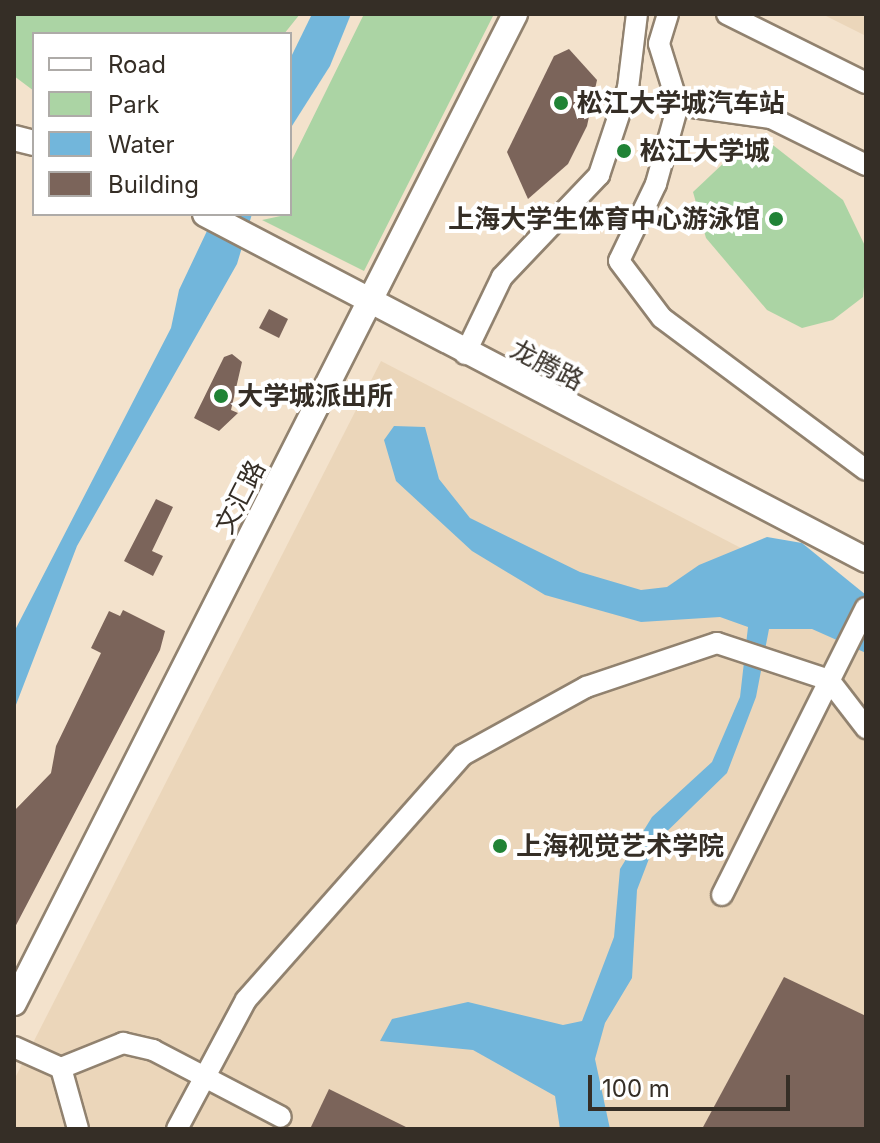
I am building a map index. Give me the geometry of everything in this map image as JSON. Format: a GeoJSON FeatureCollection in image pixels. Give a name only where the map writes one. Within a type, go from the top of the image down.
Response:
{"type":"FeatureCollection","features":[{"type":"Feature","properties":{"kind":"main road","name":"文汇路"},"geometry":{"type":"LineString","coordinates":[[14,1003],[515,14]]}},
{"type":"Feature","properties":{"kind":"main road","name":"龙腾路"},"geometry":{"type":"LineString","coordinates":[[209,216],[368,305],[866,560]]}},
{"type":"Feature","properties":{"kind":"street"},"geometry":{"type":"LineString","coordinates":[[465,354],[502,277],[599,175],[628,88],[637,14]]}},
{"type":"Feature","properties":{"kind":"street"},"geometry":{"type":"LineString","coordinates":[[668,14],[659,44],[678,105],[656,184],[619,261],[662,318],[866,470]]}},
{"type":"Feature","properties":{"kind":"street"},"geometry":{"type":"LineString","coordinates":[[727,14],[866,83]]}},
{"type":"Feature","properties":{"kind":"street"},"geometry":{"type":"LineString","coordinates":[[678,105],[771,118],[866,165]]}},
{"type":"Feature","properties":{"kind":"street"},"geometry":{"type":"LineString","coordinates":[[722,895],[866,608]]}},
{"type":"Feature","properties":{"kind":"street"},"geometry":{"type":"LineString","coordinates":[[177,1129],[203,1078],[280,957],[463,755],[586,687],[717,643],[829,680],[866,728]]}},
{"type":"Feature","properties":{"kind":"street"},"geometry":{"type":"LineString","coordinates":[[14,1047],[61,1068],[123,1043],[153,1050],[281,1117]]}},
{"type":"Feature","properties":{"kind":"street"},"geometry":{"type":"LineString","coordinates":[[61,1068],[78,1129]]}},
{"type":"Feature","properties":{"kind":"shaded area"},"geometry":{"type":"Polygon","coordinates":[[[822,14],[866,14],[866,36],[822,14]]]}},
{"type":"Feature","properties":{"kind":"shaded area","name":"上海视觉艺术学院"},"geometry":{"type":"Polygon","coordinates":[[[381,361],[866,613],[866,1129],[14,1129],[14,1080],[381,361]]]}},
{"type":"Feature","properties":{"kind":"green space"},"geometry":{"type":"Polygon","coordinates":[[[14,14],[300,14],[286,32],[32,32],[32,90],[14,76],[14,14]]]}},
{"type":"Feature","properties":{"kind":"green space"},"geometry":{"type":"Polygon","coordinates":[[[364,14],[494,14],[364,271],[262,220],[292,216],[292,160],[364,14]]]}},
{"type":"Feature","properties":{"kind":"green space","name":"上海大学生体育中心游泳馆"},"geometry":{"type":"Polygon","coordinates":[[[746,142],[769,142],[843,200],[866,248],[866,267],[863,297],[833,320],[802,328],[767,310],[706,238],[693,192],[746,142]]]}},
{"type":"Feature","properties":{"kind":"water"},"geometry":{"type":"Polygon","coordinates":[[[312,14],[351,14],[330,66],[292,126],[292,55],[312,14]]]}},
{"type":"Feature","properties":{"kind":"water"},"geometry":{"type":"Polygon","coordinates":[[[214,216],[251,216],[237,264],[77,546],[14,710],[14,632],[171,328],[179,290],[214,216]]]}},
{"type":"Feature","properties":{"kind":"water"},"geometry":{"type":"Polygon","coordinates":[[[394,426],[425,427],[439,479],[470,518],[580,572],[641,590],[667,587],[699,565],[767,537],[802,543],[866,595],[866,653],[812,629],[769,629],[756,697],[727,773],[655,843],[637,890],[632,978],[605,1023],[595,1059],[610,1129],[560,1129],[555,1096],[473,1050],[380,1041],[392,1019],[468,1002],[563,1025],[582,1021],[614,937],[620,869],[652,817],[712,762],[740,697],[748,627],[720,617],[641,622],[545,595],[472,551],[396,481],[384,440],[394,426]]]}},
{"type":"Feature","properties":{"kind":"building","name":"松江大学城汽车站"},"geometry":{"type":"Polygon","coordinates":[[[569,49],[597,80],[587,126],[568,164],[528,199],[507,152],[554,56],[569,49]]]}},
{"type":"Feature","properties":{"kind":"building"},"geometry":{"type":"Polygon","coordinates":[[[269,309],[288,319],[279,338],[259,328],[269,309]]]}},
{"type":"Feature","properties":{"kind":"building","name":"大学城派出所"},"geometry":{"type":"Polygon","coordinates":[[[232,354],[242,362],[231,410],[238,413],[219,431],[194,418],[224,357],[232,354]]]}},
{"type":"Feature","properties":{"kind":"building"},"geometry":{"type":"Polygon","coordinates":[[[156,499],[173,507],[152,551],[163,556],[153,576],[124,561],[156,499]]]}},
{"type":"Feature","properties":{"kind":"building"},"geometry":{"type":"Polygon","coordinates":[[[123,610],[165,631],[160,650],[14,929],[14,811],[51,773],[56,746],[101,653],[91,648],[109,611],[120,616],[123,610]]]}},
{"type":"Feature","properties":{"kind":"building"},"geometry":{"type":"Polygon","coordinates":[[[784,977],[866,1016],[866,1129],[702,1129],[784,977]]]}},
{"type":"Feature","properties":{"kind":"building"},"geometry":{"type":"Polygon","coordinates":[[[329,1089],[410,1129],[310,1129],[329,1089]]]}},
{"type":"Feature","properties":{"kind":"place","name":"松江大学城汽车站"},"geometry":{"type":"Point","coordinates":[561,103]}},
{"type":"Feature","properties":{"kind":"place","name":"松江大学城"},"geometry":{"type":"Point","coordinates":[624,151]}},
{"type":"Feature","properties":{"kind":"place","name":"上海大学生体育中心游泳馆"},"geometry":{"type":"Point","coordinates":[776,219]}},
{"type":"Feature","properties":{"kind":"place","name":"大学城派出所"},"geometry":{"type":"Point","coordinates":[221,396]}},
{"type":"Feature","properties":{"kind":"place","name":"上海视觉艺术学院"},"geometry":{"type":"Point","coordinates":[500,846]}}]}
